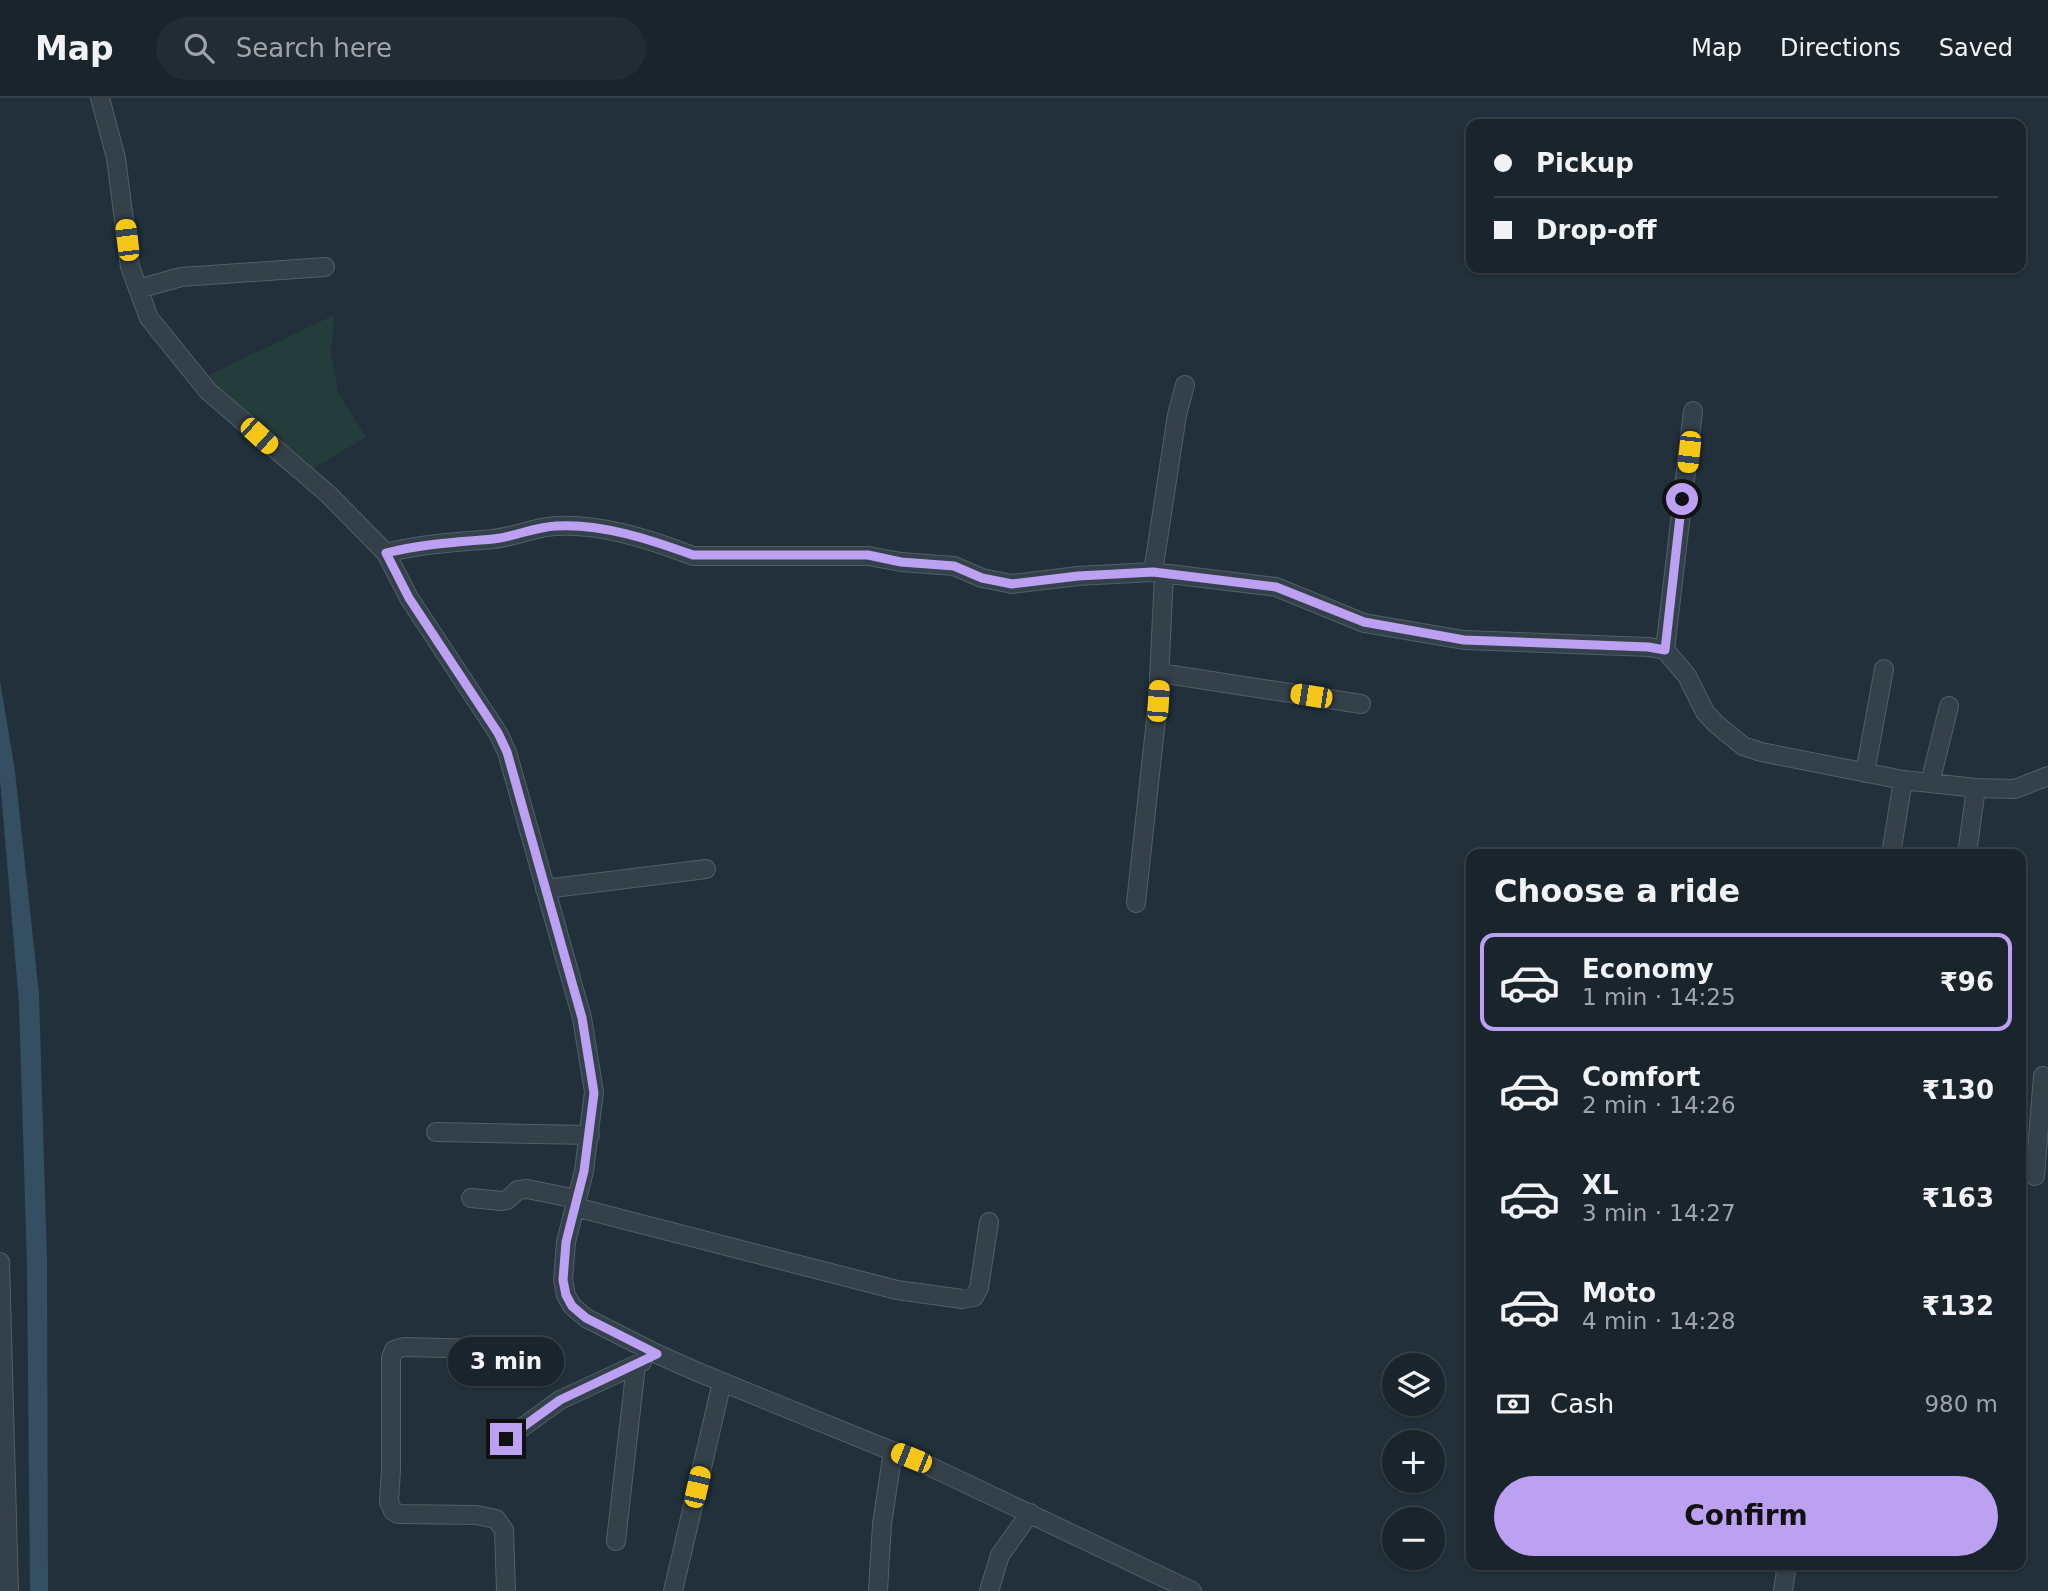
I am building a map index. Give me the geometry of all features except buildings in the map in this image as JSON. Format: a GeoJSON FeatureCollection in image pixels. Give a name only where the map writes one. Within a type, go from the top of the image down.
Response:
{"type":"FeatureCollection","features":[{"type":"Feature","properties":{"kind":"street"},"geometry":{"type":"LineString","coordinates":[[100,98],[116,158],[130,267],[149,318],[208,391],[328,494],[386,553],[409,598],[498,733],[507,752],[582,1018],[594,1093],[590,1135],[566,1242],[563,1280],[572,1306],[586,1318],[657,1354],[893,1451],[1192,1591]]}},
{"type":"Feature","properties":{"kind":"street"},"geometry":{"type":"LineString","coordinates":[[138,289],[181,276],[325,267]]}},
{"type":"Feature","properties":{"kind":"street"},"geometry":{"type":"LineString","coordinates":[[1136,903],[1160,673],[1158,573],[1177,415],[1185,384]]}},
{"type":"Feature","properties":{"kind":"street"},"geometry":{"type":"LineString","coordinates":[[1665,650],[1693,411]]}},
{"type":"Feature","properties":{"kind":"street"},"geometry":{"type":"LineString","coordinates":[[386,553],[409,547],[497,539],[538,528],[559,526],[609,530],[667,545],[693,555],[868,555],[901,562],[954,566],[982,578],[1012,584],[1078,576],[1158,573],[1218,578],[1276,587],[1364,622],[1464,640],[1648,647],[1665,650],[1686,676],[1705,712],[1743,746],[1817,765],[1903,780],[1976,788],[2015,789],[2048,776]]}},
{"type":"Feature","properties":{"kind":"street"},"geometry":{"type":"LineString","coordinates":[[1865,773],[1884,669]]}},
{"type":"Feature","properties":{"kind":"street"},"geometry":{"type":"LineString","coordinates":[[1160,673],[1361,704]]}},
{"type":"Feature","properties":{"kind":"street"},"geometry":{"type":"LineString","coordinates":[[1930,783],[1949,706]]}},
{"type":"Feature","properties":{"kind":"street"},"geometry":{"type":"LineString","coordinates":[[1892,849],[1903,780]]}},
{"type":"Feature","properties":{"kind":"street"},"geometry":{"type":"LineString","coordinates":[[1968,849],[1976,788]]}},
{"type":"Feature","properties":{"kind":"street"},"geometry":{"type":"LineString","coordinates":[[545,889],[706,869]]}},
{"type":"Feature","properties":{"kind":"street"},"geometry":{"type":"LineString","coordinates":[[2035,1176],[2043,1076]]}},
{"type":"Feature","properties":{"kind":"street"},"geometry":{"type":"LineString","coordinates":[[436,1132],[590,1135]]}},
{"type":"Feature","properties":{"kind":"street"},"geometry":{"type":"LineString","coordinates":[[471,1198],[502,1201],[527,1189],[897,1290],[962,1299],[974,1297],[979,1288],[989,1222]]}},
{"type":"Feature","properties":{"kind":"street"},"geometry":{"type":"LineString","coordinates":[[0,1262],[9,1591]]}},
{"type":"Feature","properties":{"kind":"street"},"geometry":{"type":"LineString","coordinates":[[483,1349],[404,1347],[394,1350],[391,1358],[391,1470],[388,1502],[398,1514],[487,1516],[496,1519],[504,1530],[506,1591]]}},
{"type":"Feature","properties":{"kind":"street"},"geometry":{"type":"LineString","coordinates":[[506,1439],[560,1400],[657,1354]]}},
{"type":"Feature","properties":{"kind":"street"},"geometry":{"type":"LineString","coordinates":[[616,1541],[636,1365]]}},
{"type":"Feature","properties":{"kind":"street"},"geometry":{"type":"LineString","coordinates":[[673,1591],[722,1382]]}},
{"type":"Feature","properties":{"kind":"street"},"geometry":{"type":"LineString","coordinates":[[878,1591],[882,1524],[893,1451]]}},
{"type":"Feature","properties":{"kind":"street"},"geometry":{"type":"LineString","coordinates":[[989,1591],[1000,1555],[1030,1514]]}},
{"type":"Feature","properties":{"kind":"street"},"geometry":{"type":"LineString","coordinates":[[1783,1591],[1786,1570]]}},
{"type":"Feature","properties":{"kind":"green space"},"geometry":{"type":"Polygon","coordinates":[[[334,315],[331,353],[338,393],[366,437],[314,468],[205,377],[334,315]]]}},
{"type":"Feature","properties":{"kind":"water"},"geometry":{"type":"Polygon","coordinates":[[[0,681],[15,771],[39,994],[47,1260],[48,1591],[30,1591],[27,1267],[19,1003],[0,780],[0,681]]]}},
{"type":"Feature","properties":{"kind":"route"},"geometry":{"type":"LineString","coordinates":[[506,1439],[560,1400],[657,1354],[586,1318],[572,1306],[566,1295],[563,1280],[566,1242],[584,1171],[594,1093],[582,1018],[507,752],[498,733],[409,598],[386,553],[456,541],[497,539],[538,528],[559,526],[609,530],[667,545],[693,555],[868,555],[901,562],[954,566],[982,578],[1012,584],[1078,576],[1153,572],[1218,578],[1276,587],[1364,622],[1464,640],[1648,647],[1665,650],[1682,499]]}}]}
